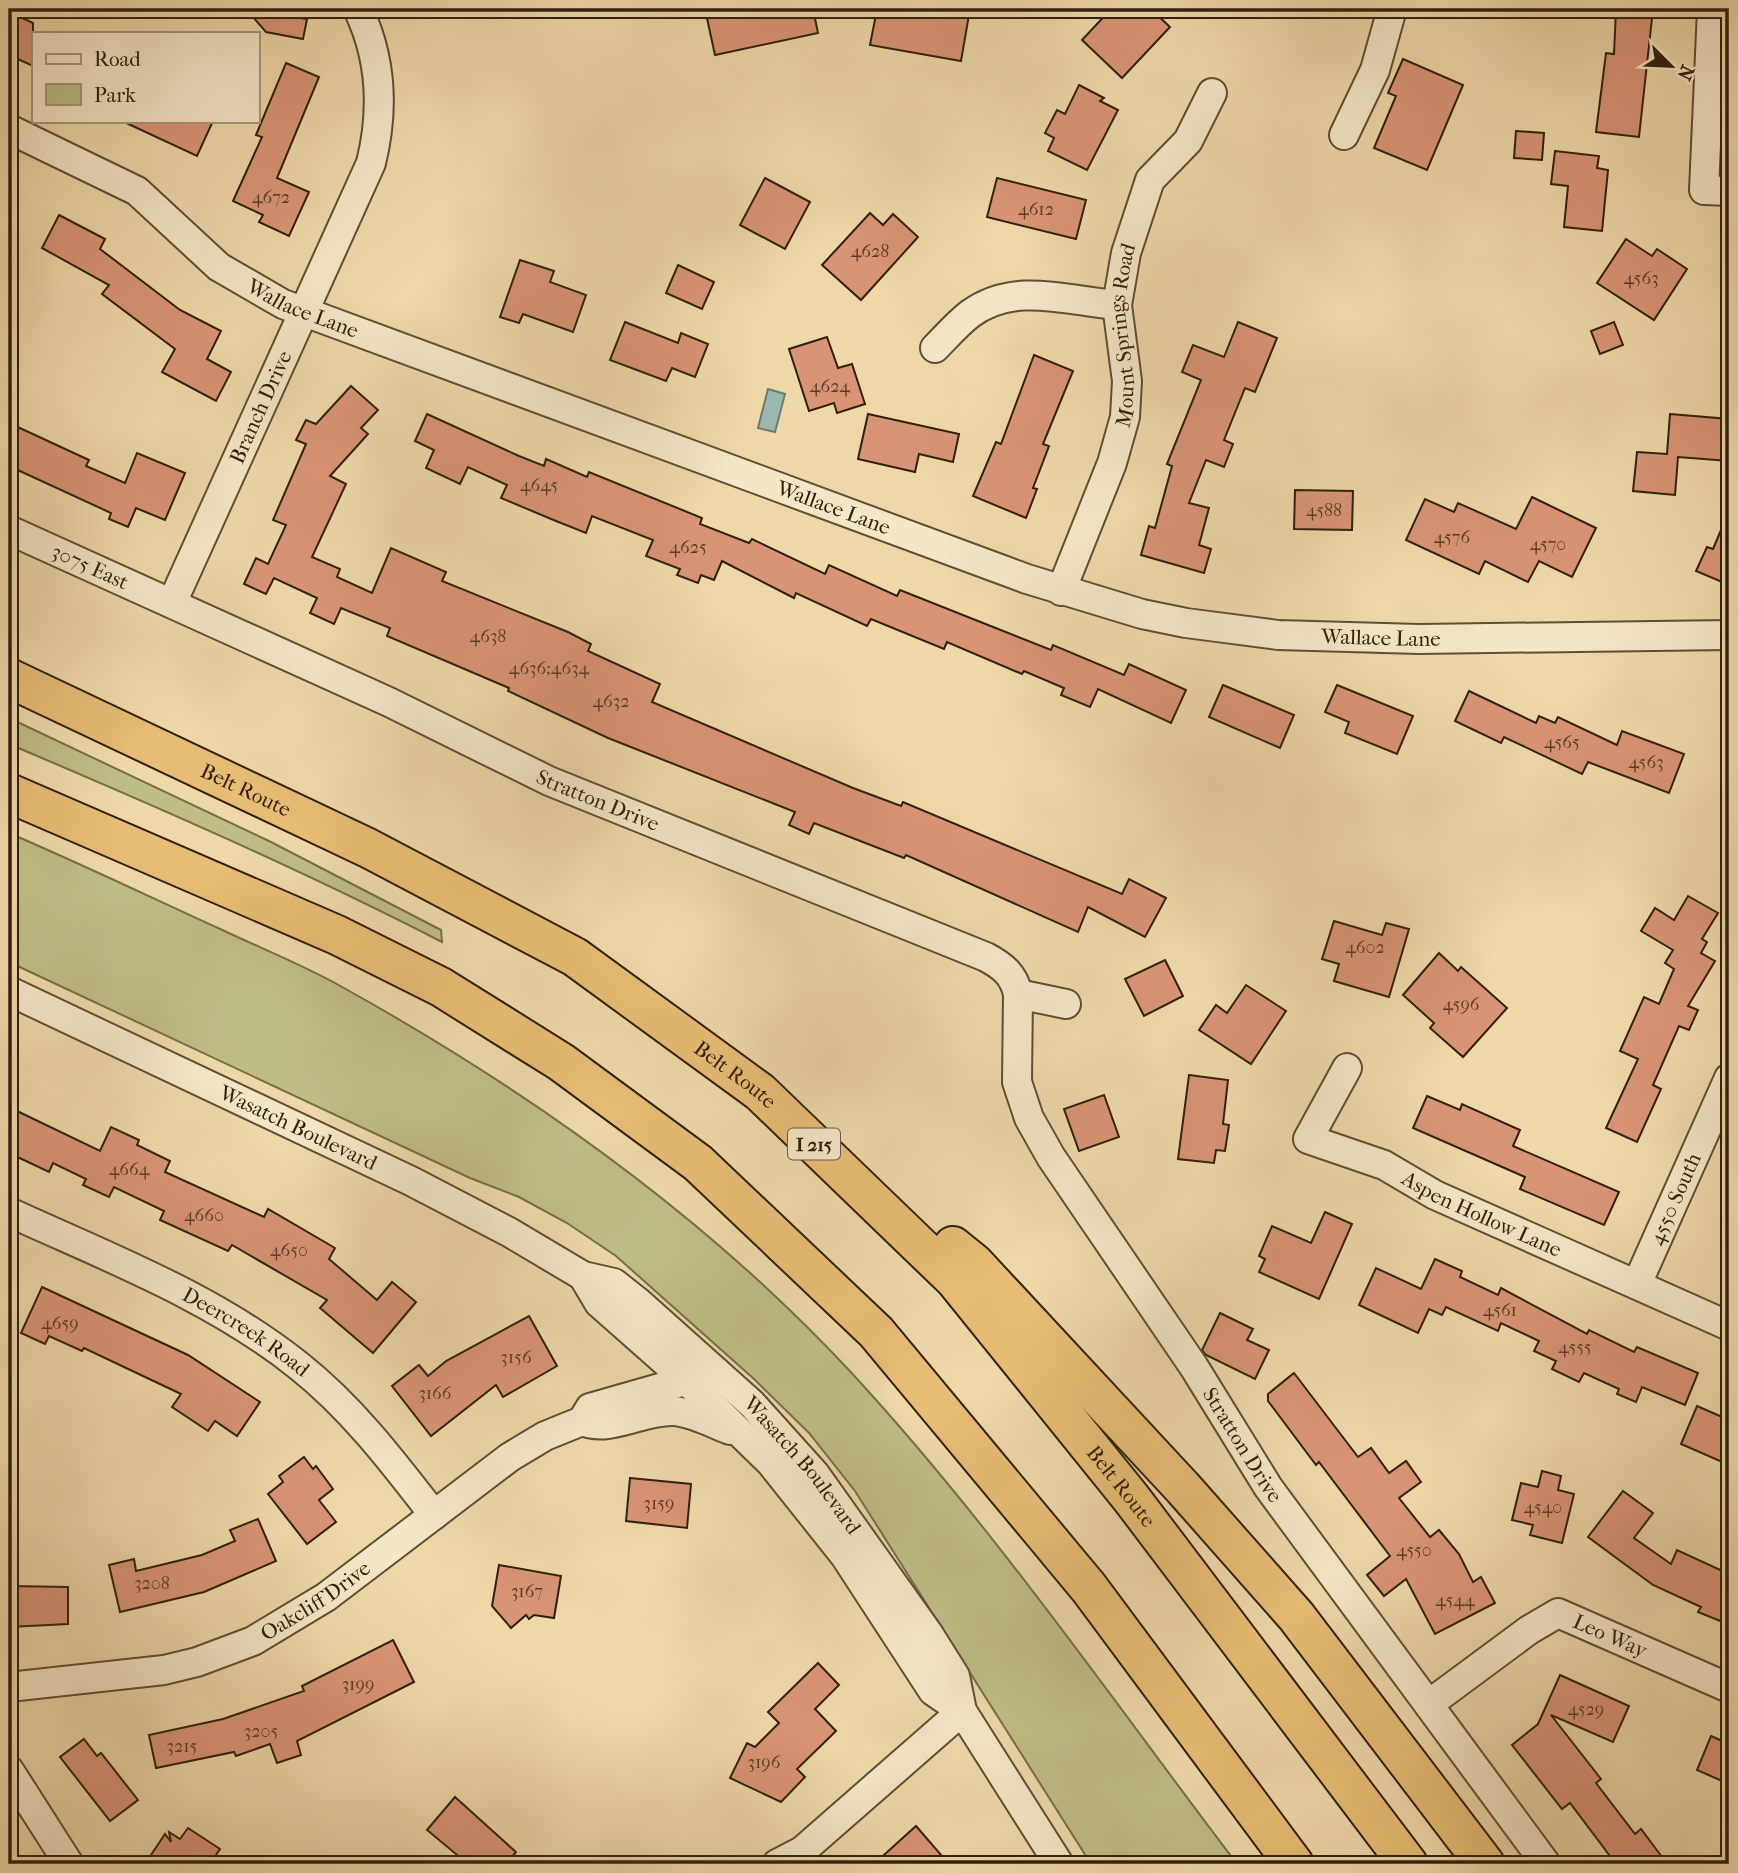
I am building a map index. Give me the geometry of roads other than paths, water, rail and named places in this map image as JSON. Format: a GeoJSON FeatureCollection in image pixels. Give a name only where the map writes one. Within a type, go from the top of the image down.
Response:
{"type":"FeatureCollection","features":[{"type":"Feature","properties":{"kind":"highway","name":"Belt Route"},"geometry":{"type":"LineString","coordinates":[[9,678],[368,848],[575,957],[760,1092],[955,1280],[1131,1498],[1408,1864]]}},
{"type":"Feature","properties":{"kind":"highway"},"geometry":{"type":"LineString","coordinates":[[9,793],[337,935],[441,987],[561,1062],[698,1163],[876,1332],[1089,1588],[1294,1864]]}},
{"type":"Feature","properties":{"kind":"highway"},"geometry":{"type":"LineString","coordinates":[[760,1092],[974,1263],[1183,1488],[1296,1616],[1485,1864]]}},
{"type":"Feature","properties":{"kind":"street","name":"Branch Drive"},"geometry":{"type":"LineString","coordinates":[[172,603],[363,185],[376,141],[379,103],[373,44],[358,9]]}},
{"type":"Feature","properties":{"kind":"street"},"geometry":{"type":"LineString","coordinates":[[1344,135],[1375,70],[1392,9]]}},
{"type":"Feature","properties":{"kind":"street"},"geometry":{"type":"LineString","coordinates":[[1712,9],[1716,190]]}},
{"type":"Feature","properties":{"kind":"street","name":"Mount Springs Road"},"geometry":{"type":"LineString","coordinates":[[1061,591],[1117,448],[1125,417],[1127,381],[1117,305],[1121,270],[1146,189],[1156,173],[1188,141],[1212,93]]}},
{"type":"Feature","properties":{"kind":"street","name":"Wallace Lane"},"geometry":{"type":"LineString","coordinates":[[9,129],[131,186],[228,273],[283,304],[1061,591],[1186,623],[1278,635],[1419,639],[1729,635]]}},
{"type":"Feature","properties":{"kind":"street"},"geometry":{"type":"LineString","coordinates":[[935,348],[970,315],[989,303],[1013,295],[1038,294],[1117,305]]}},
{"type":"Feature","properties":{"kind":"street","name":"3075 East"},"geometry":{"type":"LineString","coordinates":[[9,530],[172,603]]}},
{"type":"Feature","properties":{"kind":"street","name":"Stratton Drive"},"geometry":{"type":"LineString","coordinates":[[172,603],[389,702],[549,782],[986,957],[1010,974],[1018,994],[1017,1082],[1029,1118],[1051,1157],[1194,1367],[1268,1487],[1546,1864]]}},
{"type":"Feature","properties":{"kind":"street","name":"Wasatch Boulevard"},"geometry":{"type":"LineString","coordinates":[[9,991],[411,1181],[509,1232],[583,1276],[614,1283],[716,1371],[785,1439],[844,1513],[955,1676],[962,1711],[1059,1864]]}},
{"type":"Feature","properties":{"kind":"street"},"geometry":{"type":"LineString","coordinates":[[1018,994],[1066,1004]]}},
{"type":"Feature","properties":{"kind":"street","name":"Aspen Hollow Lane"},"geometry":{"type":"LineString","coordinates":[[1347,1068],[1308,1139],[1384,1164],[1436,1195],[1729,1326]]}},
{"type":"Feature","properties":{"kind":"street","name":"4550 South"},"geometry":{"type":"LineString","coordinates":[[1637,1284],[1729,1078]]}},
{"type":"Feature","properties":{"kind":"street","name":"Deercreek Road"},"geometry":{"type":"LineString","coordinates":[[9,1212],[194,1298],[272,1346],[345,1408],[435,1515]]}},
{"type":"Feature","properties":{"kind":"street","name":"Wasatch Boulevard"},"geometry":{"type":"LineString","coordinates":[[583,1276],[599,1303],[743,1435],[810,1509],[865,1586],[933,1691],[962,1711]]}},
{"type":"Feature","properties":{"kind":"street","name":"Oakcliff Drive"},"geometry":{"type":"LineString","coordinates":[[9,1687],[164,1670],[225,1653],[281,1627],[304,1613],[527,1446],[582,1421],[590,1408],[716,1371]]}},
{"type":"Feature","properties":{"kind":"street","name":"Oakcliff Drive"},"geometry":{"type":"LineString","coordinates":[[582,1421],[594,1426],[671,1411],[691,1415],[743,1435]]}},
{"type":"Feature","properties":{"kind":"street","name":"Leo Way"},"geometry":{"type":"LineString","coordinates":[[1429,1704],[1529,1630],[1559,1613],[1729,1688]]}},
{"type":"Feature","properties":{"kind":"street"},"geometry":{"type":"LineString","coordinates":[[777,1864],[802,1851],[962,1711]]}},
{"type":"Feature","properties":{"kind":"street"},"geometry":{"type":"LineString","coordinates":[[9,1770],[69,1864]]}},
{"type":"Feature","properties":{"kind":"water"},"geometry":{"type":"Polygon","coordinates":[[[768,389],[785,394],[775,432],[758,428],[768,389]]]}}]}
